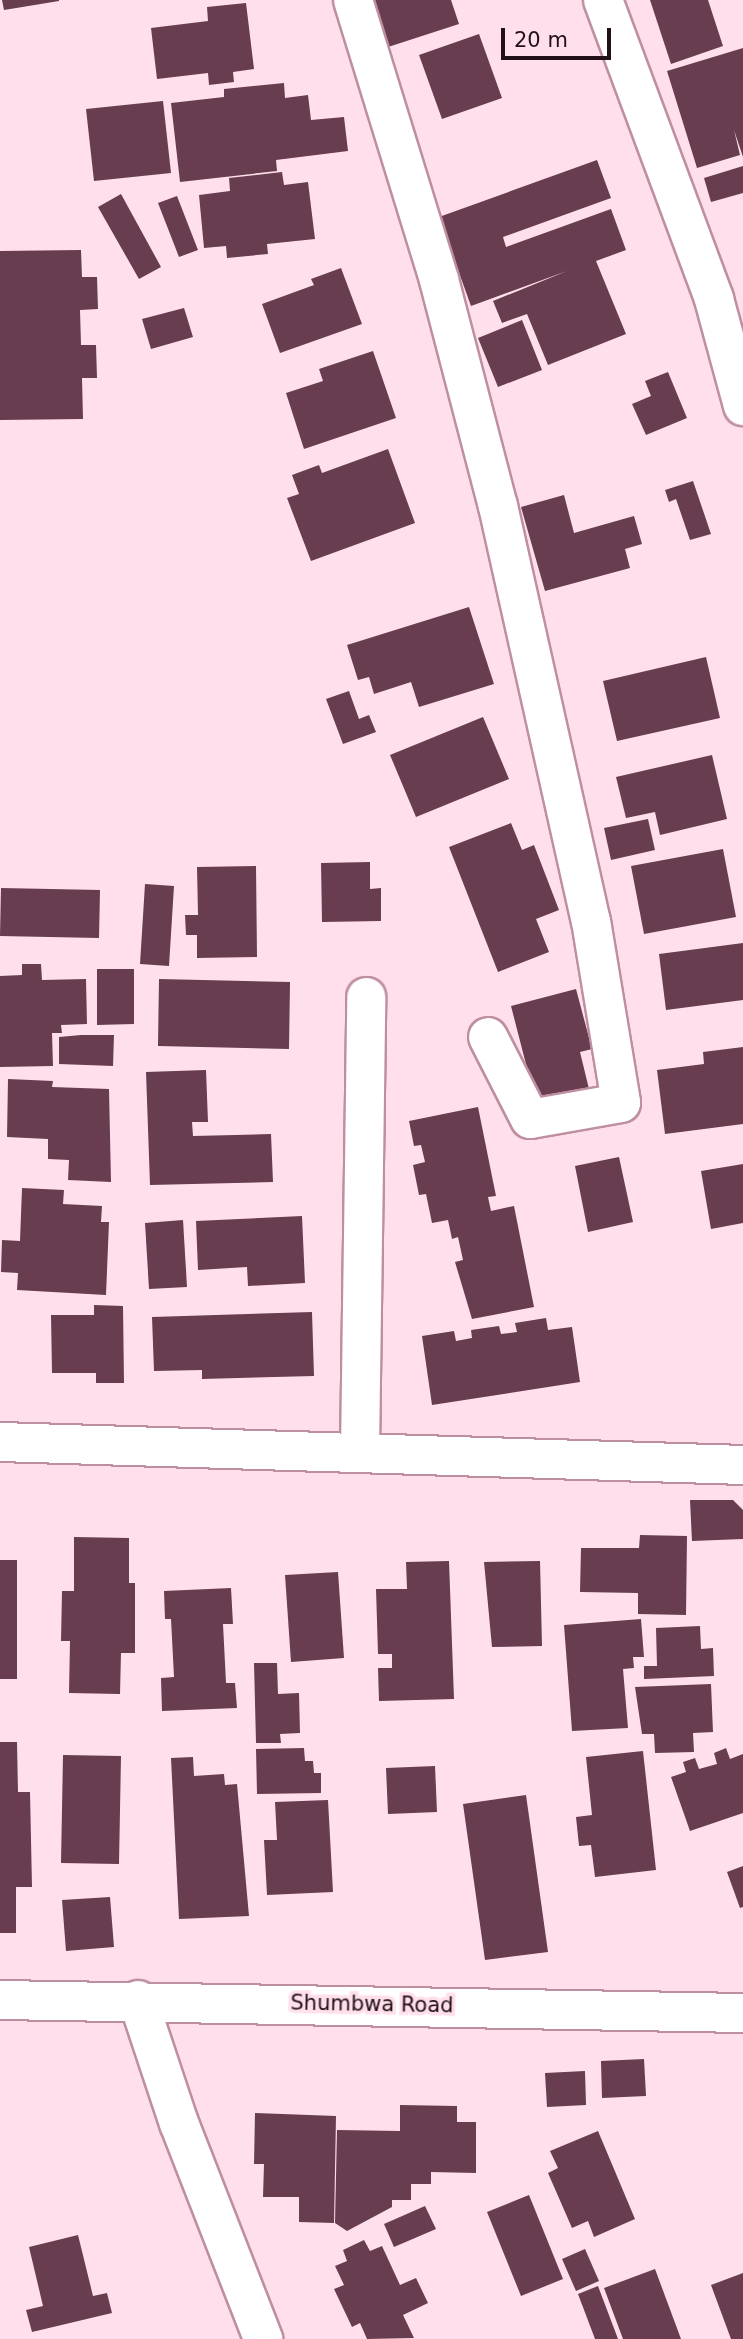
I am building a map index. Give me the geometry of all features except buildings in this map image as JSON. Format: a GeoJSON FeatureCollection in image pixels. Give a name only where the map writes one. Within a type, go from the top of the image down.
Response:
{"type":"FeatureCollection","features":[{"type":"Feature","properties":{"kind":"street"},"geometry":{"type":"LineString","coordinates":[[353,0],[439,280],[498,506],[591,922],[621,1103],[530,1119],[488,1037]]}},
{"type":"Feature","properties":{"kind":"street"},"geometry":{"type":"LineString","coordinates":[[603,0],[729,296],[743,407]]}},
{"type":"Feature","properties":{"kind":"street"},"geometry":{"type":"LineString","coordinates":[[360,1451],[366,997]]}},
{"type":"Feature","properties":{"kind":"street"},"geometry":{"type":"LineString","coordinates":[[0,1442],[360,1451],[743,1465]]}},
{"type":"Feature","properties":{"kind":"street","name":"Shumbwa Road"},"geometry":{"type":"LineString","coordinates":[[0,2000],[138,2000],[743,2012]]}},
{"type":"Feature","properties":{"kind":"street"},"geometry":{"type":"LineString","coordinates":[[138,2000],[188,2148],[263,2339]]}}]}
